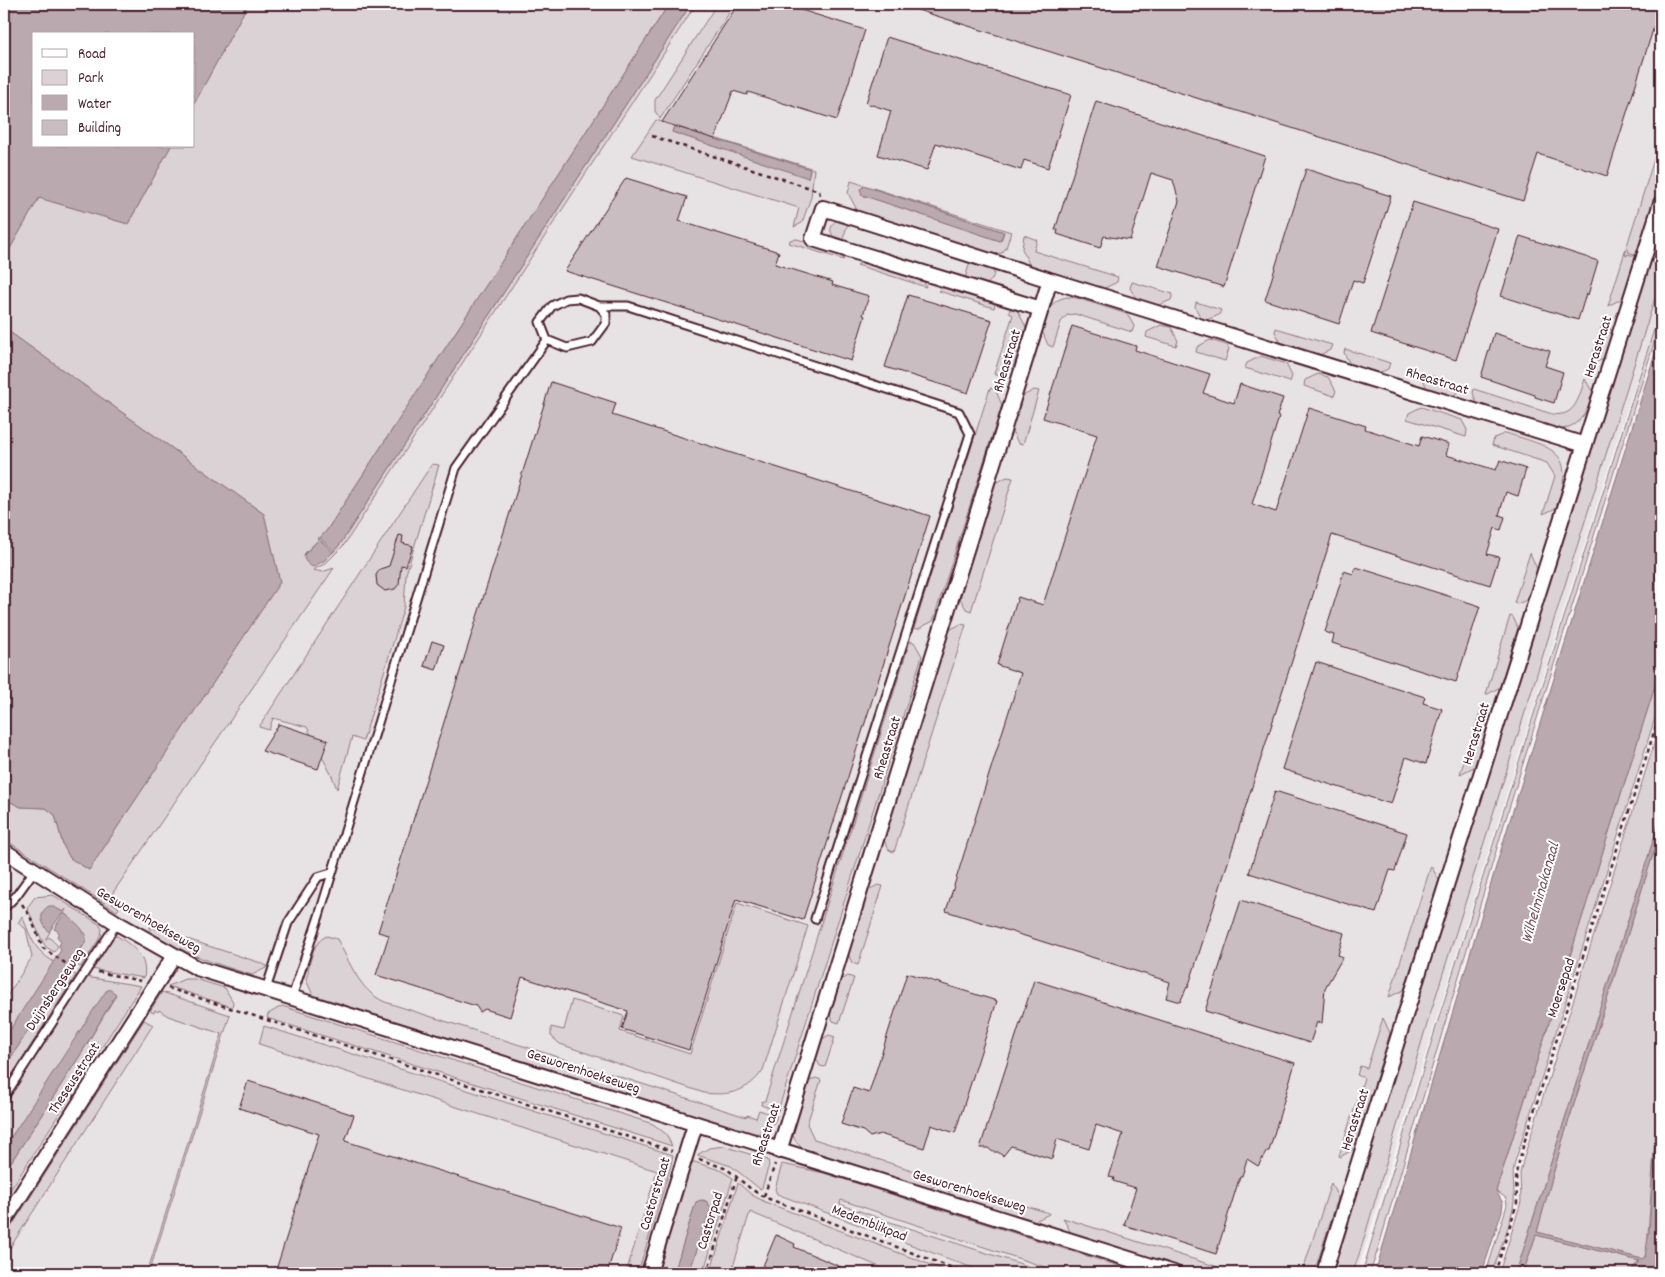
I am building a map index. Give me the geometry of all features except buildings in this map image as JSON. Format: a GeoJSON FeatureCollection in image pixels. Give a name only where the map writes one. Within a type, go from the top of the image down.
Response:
{"type":"FeatureCollection","features":[{"type":"Feature","properties":{"kind":"street","name":"Herastraat"},"geometry":{"type":"LineString","coordinates":[[1324,1273],[1661,203]]}},
{"type":"Feature","properties":{"kind":"street","name":"Rheastraat"},"geometry":{"type":"LineString","coordinates":[[823,208],[1585,445]]}},
{"type":"Feature","properties":{"kind":"street"},"geometry":{"type":"LineString","coordinates":[[823,208],[813,239],[1041,309]]}},
{"type":"Feature","properties":{"kind":"street","name":"Rheastraat"},"geometry":{"type":"LineString","coordinates":[[779,1150],[1050,280]]}},
{"type":"Feature","properties":{"kind":"street","name":"Gesworenhoekseweg"},"geometry":{"type":"LineString","coordinates":[[4,851],[116,923],[197,968],[1174,1273]]}},
{"type":"Feature","properties":{"kind":"street","name":"Theseusstraat"},"geometry":{"type":"LineString","coordinates":[[4,1221],[174,956]]}},
{"type":"Feature","properties":{"kind":"street","name":"Castorstraat"},"geometry":{"type":"LineString","coordinates":[[649,1273],[695,1125]]}},
{"type":"Feature","properties":{"kind":"lane"},"geometry":{"type":"LineString","coordinates":[[599,306],[606,314],[606,323],[592,342],[567,348],[547,340],[540,322],[552,306],[566,299],[578,298],[599,306],[628,306],[959,412],[970,434],[815,919]]}},
{"type":"Feature","properties":{"kind":"lane"},"geometry":{"type":"LineString","coordinates":[[292,997],[456,468],[547,340]]}},
{"type":"Feature","properties":{"kind":"lane"},"geometry":{"type":"LineString","coordinates":[[4,908],[16,896],[34,871]]}},
{"type":"Feature","properties":{"kind":"lane"},"geometry":{"type":"LineString","coordinates":[[266,989],[288,923],[318,877],[331,874]]}},
{"type":"Feature","properties":{"kind":"lane","name":"Duijnsbergseweg"},"geometry":{"type":"LineString","coordinates":[[4,1097],[116,923]]}},
{"type":"Feature","properties":{"kind":"path"},"geometry":{"type":"LineString","coordinates":[[652,136],[819,191],[823,208]]}},
{"type":"Feature","properties":{"kind":"path","name":"Moersepad"},"geometry":{"type":"LineString","coordinates":[[1495,1273],[1517,1202],[1516,1173],[1524,1143],[1661,710]]}},
{"type":"Feature","properties":{"kind":"path"},"geometry":{"type":"LineString","coordinates":[[16,896],[30,916],[44,948],[71,967],[156,984],[685,1154],[727,1169],[764,1197]]}},
{"type":"Feature","properties":{"kind":"path","name":"Rheastraat"},"geometry":{"type":"LineString","coordinates":[[764,1197],[779,1150]]}},
{"type":"Feature","properties":{"kind":"path","name":"Castorpad"},"geometry":{"type":"LineString","coordinates":[[707,1273],[737,1176]]}},
{"type":"Feature","properties":{"kind":"path","name":"Medemblikpad"},"geometry":{"type":"LineString","coordinates":[[764,1197],[966,1273]]}},
{"type":"Feature","properties":{"kind":"shaded area"},"geometry":{"type":"Polygon","coordinates":[[[4,4],[1661,4],[1661,307],[1625,414],[1357,1273],[4,1273],[4,4]]]}},
{"type":"Feature","properties":{"kind":"green space"},"geometry":{"type":"Polygon","coordinates":[[[248,4],[669,4],[327,530],[320,538],[317,537],[319,539],[304,554],[325,560],[341,543],[691,4],[696,4],[344,545],[326,563],[313,570],[322,572],[334,568],[108,900],[119,908],[117,911],[4,839],[4,799],[21,807],[46,808],[55,815],[63,845],[70,858],[89,870],[280,582],[264,514],[4,328],[4,259],[39,198],[128,224],[170,148],[195,148],[195,102],[248,4]]]}},
{"type":"Feature","properties":{"kind":"green space"},"geometry":{"type":"Polygon","coordinates":[[[717,4],[735,4],[660,119],[655,111],[655,100],[717,4]]]}},
{"type":"Feature","properties":{"kind":"green space"},"geometry":{"type":"Polygon","coordinates":[[[656,120],[814,169],[811,197],[802,223],[794,227],[799,208],[632,156],[656,120]],[[674,126],[672,132],[808,177],[810,169],[674,126]]]}},
{"type":"Feature","properties":{"kind":"green space"},"geometry":{"type":"Polygon","coordinates":[[[1661,137],[1661,177],[1659,185],[1636,255],[1628,252],[1629,250],[1627,249],[1625,255],[1636,256],[1623,298],[1608,306],[1661,137]]]}},
{"type":"Feature","properties":{"kind":"green space"},"geometry":{"type":"Polygon","coordinates":[[[851,181],[1011,232],[1006,248],[1002,253],[992,254],[858,212],[848,193],[851,181]],[[863,186],[862,195],[1001,241],[1004,232],[863,186]]]}},
{"type":"Feature","properties":{"kind":"green space"},"geometry":{"type":"Polygon","coordinates":[[[837,220],[849,220],[842,242],[835,238],[831,232],[832,226],[837,220]]]}},
{"type":"Feature","properties":{"kind":"green space"},"geometry":{"type":"Polygon","coordinates":[[[1661,229],[1661,279],[1423,1037],[1363,1242],[1353,1273],[1331,1273],[1661,229]]]}},
{"type":"Feature","properties":{"kind":"green space"},"geometry":{"type":"Polygon","coordinates":[[[1024,235],[1037,240],[1034,251],[1118,277],[1117,282],[1103,289],[1030,266],[1022,249],[1024,235]]]}},
{"type":"Feature","properties":{"kind":"green space"},"geometry":{"type":"Polygon","coordinates":[[[797,239],[840,252],[844,260],[789,243],[790,240],[797,239]]]}},
{"type":"Feature","properties":{"kind":"green space"},"geometry":{"type":"Polygon","coordinates":[[[971,259],[992,268],[994,274],[988,284],[964,281],[971,259]]]}},
{"type":"Feature","properties":{"kind":"green space"},"geometry":{"type":"Polygon","coordinates":[[[864,261],[923,279],[926,287],[857,265],[864,261]]]}},
{"type":"Feature","properties":{"kind":"green space"},"geometry":{"type":"Polygon","coordinates":[[[1132,282],[1173,294],[1171,300],[1157,306],[1137,300],[1130,288],[1132,282]]]}},
{"type":"Feature","properties":{"kind":"green space"},"geometry":{"type":"Polygon","coordinates":[[[946,286],[996,301],[994,308],[939,291],[946,286]]]}},
{"type":"Feature","properties":{"kind":"green space"},"geometry":{"type":"Polygon","coordinates":[[[1068,297],[1077,298],[1127,314],[1134,326],[1132,332],[1075,314],[1067,315],[1061,322],[1053,347],[1048,345],[1042,331],[1049,309],[1056,301],[1068,297]]]}},
{"type":"Feature","properties":{"kind":"green space"},"geometry":{"type":"Polygon","coordinates":[[[1196,302],[1221,310],[1219,315],[1204,321],[1202,320],[1195,307],[1196,302]]]}},
{"type":"Feature","properties":{"kind":"green space"},"geometry":{"type":"Polygon","coordinates":[[[1011,306],[1016,308],[1026,327],[1013,368],[999,376],[994,374],[1013,315],[1009,313],[1011,306]]]}},
{"type":"Feature","properties":{"kind":"green space"},"geometry":{"type":"Polygon","coordinates":[[[1661,307],[1661,321],[1502,831],[1378,1249],[1370,1273],[1362,1273],[1432,1040],[1661,307]]]}},
{"type":"Feature","properties":{"kind":"green space"},"geometry":{"type":"Polygon","coordinates":[[[1604,318],[1612,332],[1603,359],[1589,366],[1604,318]]]}},
{"type":"Feature","properties":{"kind":"green space"},"geometry":{"type":"Polygon","coordinates":[[[1161,325],[1171,327],[1178,341],[1176,346],[1146,337],[1147,332],[1161,325]]]}},
{"type":"Feature","properties":{"kind":"green space"},"geometry":{"type":"Polygon","coordinates":[[[1276,328],[1332,345],[1330,350],[1316,357],[1283,346],[1275,332],[1276,328]]]}},
{"type":"Feature","properties":{"kind":"green space"},"geometry":{"type":"Polygon","coordinates":[[[1210,340],[1227,345],[1229,349],[1225,361],[1196,352],[1197,347],[1210,340]]]}},
{"type":"Feature","properties":{"kind":"green space"},"geometry":{"type":"Polygon","coordinates":[[[1345,349],[1390,363],[1388,369],[1375,375],[1352,368],[1344,353],[1345,349]]]}},
{"type":"Feature","properties":{"kind":"green space"},"geometry":{"type":"Polygon","coordinates":[[[1261,356],[1286,364],[1292,376],[1290,382],[1245,368],[1247,363],[1261,356]]]}},
{"type":"Feature","properties":{"kind":"green space"},"geometry":{"type":"Polygon","coordinates":[[[1318,374],[1328,377],[1336,391],[1334,396],[1304,386],[1305,380],[1318,374]]]}},
{"type":"Feature","properties":{"kind":"green space"},"geometry":{"type":"Polygon","coordinates":[[[1425,374],[1464,386],[1464,389],[1448,398],[1429,392],[1423,380],[1425,374]]]}},
{"type":"Feature","properties":{"kind":"green space"},"geometry":{"type":"Polygon","coordinates":[[[1585,379],[1593,393],[1588,407],[1582,417],[1573,425],[1559,430],[1478,407],[1473,393],[1474,389],[1552,414],[1560,414],[1566,413],[1575,404],[1585,379]]]}},
{"type":"Feature","properties":{"kind":"green space"},"geometry":{"type":"Polygon","coordinates":[[[990,388],[995,389],[1002,405],[933,621],[918,629],[914,628],[990,388]]]}},
{"type":"Feature","properties":{"kind":"green space"},"geometry":{"type":"Polygon","coordinates":[[[1034,390],[1039,391],[1023,444],[1018,443],[1011,429],[1021,397],[1034,390]]]}},
{"type":"Feature","properties":{"kind":"green space"},"geometry":{"type":"Polygon","coordinates":[[[1421,407],[1462,420],[1467,430],[1466,437],[1407,419],[1409,413],[1421,407]]]}},
{"type":"Feature","properties":{"kind":"green space"},"geometry":{"type":"Polygon","coordinates":[[[1506,433],[1537,443],[1557,455],[1562,463],[1564,474],[1556,508],[1543,514],[1555,476],[1547,463],[1492,445],[1494,438],[1506,433]]]}},
{"type":"Feature","properties":{"kind":"green space"},"geometry":{"type":"Polygon","coordinates":[[[432,464],[439,465],[406,574],[404,607],[363,741],[352,737],[337,789],[307,727],[273,718],[269,730],[259,727],[432,464]]]}},
{"type":"Feature","properties":{"kind":"green space"},"geometry":{"type":"Polygon","coordinates":[[[1007,477],[1013,478],[971,611],[966,609],[958,594],[993,484],[1007,477]]]}},
{"type":"Feature","properties":{"kind":"green space"},"geometry":{"type":"Polygon","coordinates":[[[1530,553],[1537,569],[1527,600],[1517,604],[1514,603],[1530,553]]]}},
{"type":"Feature","properties":{"kind":"green space"},"geometry":{"type":"Polygon","coordinates":[[[1510,616],[1513,617],[1518,628],[1500,687],[1486,694],[1510,616]]]}},
{"type":"Feature","properties":{"kind":"green space"},"geometry":{"type":"Polygon","coordinates":[[[961,624],[966,625],[894,852],[889,850],[882,836],[947,631],[961,624]]]}},
{"type":"Feature","properties":{"kind":"green space"},"geometry":{"type":"Polygon","coordinates":[[[910,641],[914,642],[922,656],[778,1111],[761,1105],[762,1101],[765,1101],[910,641]]]}},
{"type":"Feature","properties":{"kind":"green space"},"geometry":{"type":"Polygon","coordinates":[[[1661,667],[1661,699],[1515,1162],[1513,1173],[1514,1202],[1508,1228],[1492,1273],[1486,1273],[1507,1205],[1506,1198],[1496,1191],[1661,667]]]}},
{"type":"Feature","properties":{"kind":"green space"},"geometry":{"type":"Polygon","coordinates":[[[1482,706],[1485,707],[1490,718],[1474,767],[1460,774],[1482,706]]]}},
{"type":"Feature","properties":{"kind":"green space"},"geometry":{"type":"Polygon","coordinates":[[[1661,722],[1661,816],[1516,1273],[1499,1273],[1521,1202],[1520,1173],[1524,1157],[1661,722]]]}},
{"type":"Feature","properties":{"kind":"green space"},"geometry":{"type":"Polygon","coordinates":[[[1661,829],[1661,1088],[1657,1111],[1647,1248],[1645,1257],[1642,1259],[1537,1232],[1562,1142],[1661,829]]]}},
{"type":"Feature","properties":{"kind":"green space"},"geometry":{"type":"Polygon","coordinates":[[[1431,866],[1439,880],[1404,990],[1389,997],[1431,866]]]}},
{"type":"Feature","properties":{"kind":"green space"},"geometry":{"type":"Polygon","coordinates":[[[878,885],[883,886],[858,965],[852,963],[846,949],[864,892],[878,885]]]}},
{"type":"Feature","properties":{"kind":"green space"},"geometry":{"type":"Polygon","coordinates":[[[53,895],[99,924],[102,929],[101,936],[81,967],[72,964],[85,943],[86,934],[64,913],[66,909],[63,912],[55,908],[43,923],[50,932],[45,940],[49,937],[58,946],[54,952],[46,947],[27,908],[35,897],[53,895]]]}},
{"type":"Feature","properties":{"kind":"green space"},"geometry":{"type":"Polygon","coordinates":[[[737,903],[808,926],[763,1070],[751,1083],[744,1088],[730,1093],[704,1093],[560,1044],[551,1036],[551,1027],[564,1030],[572,1000],[624,1016],[620,1031],[690,1054],[737,903]]]}},
{"type":"Feature","properties":{"kind":"green space"},"geometry":{"type":"Polygon","coordinates":[[[22,916],[37,947],[54,962],[4,1039],[4,1001],[32,957],[26,929],[18,923],[22,916]]]}},
{"type":"Feature","properties":{"kind":"green space"},"geometry":{"type":"Polygon","coordinates":[[[150,927],[267,966],[252,975],[225,967],[174,946],[150,932],[150,927]]]}},
{"type":"Feature","properties":{"kind":"green space"},"geometry":{"type":"Polygon","coordinates":[[[117,936],[138,953],[144,964],[144,978],[91,969],[111,938],[117,936]]]}},
{"type":"Feature","properties":{"kind":"green space"},"geometry":{"type":"Polygon","coordinates":[[[327,936],[337,939],[356,975],[368,991],[385,1002],[746,1117],[747,1115],[756,1118],[759,1110],[777,1116],[775,1121],[764,1132],[751,1133],[313,995],[306,980],[310,962],[314,949],[327,936]]]}},
{"type":"Feature","properties":{"kind":"green space"},"geometry":{"type":"Polygon","coordinates":[[[67,970],[76,975],[4,1087],[4,1068],[67,970]]]}},
{"type":"Feature","properties":{"kind":"green space"},"geometry":{"type":"Polygon","coordinates":[[[848,976],[854,978],[839,1023],[833,1021],[828,1008],[836,983],[848,976]]]}},
{"type":"Feature","properties":{"kind":"green space"},"geometry":{"type":"Polygon","coordinates":[[[86,977],[141,986],[4,1200],[4,1173],[81,1054],[116,995],[110,989],[4,1148],[4,1105],[86,977]]]}},
{"type":"Feature","properties":{"kind":"green space"},"geometry":{"type":"Polygon","coordinates":[[[185,979],[195,979],[225,988],[233,1002],[232,1007],[168,986],[185,979]]]}},
{"type":"Feature","properties":{"kind":"green space"},"geometry":{"type":"Polygon","coordinates":[[[162,992],[230,1015],[149,1273],[147,1273],[222,1034],[168,1016],[159,1010],[158,1012],[155,1010],[154,1013],[150,1011],[162,992]]]}},
{"type":"Feature","properties":{"kind":"green space"},"geometry":{"type":"Polygon","coordinates":[[[282,1006],[653,1124],[666,1134],[672,1146],[267,1018],[268,1014],[282,1006]]]}},
{"type":"Feature","properties":{"kind":"green space"},"geometry":{"type":"Polygon","coordinates":[[[1383,1018],[1390,1033],[1365,1115],[1353,1113],[1364,1078],[1357,1075],[1360,1066],[1367,1068],[1383,1018]]]}},
{"type":"Feature","properties":{"kind":"green space"},"geometry":{"type":"Polygon","coordinates":[[[144,1020],[153,1025],[4,1257],[4,1238],[144,1020]]]}},
{"type":"Feature","properties":{"kind":"green space"},"geometry":{"type":"Polygon","coordinates":[[[264,1026],[673,1155],[638,1273],[626,1273],[657,1171],[259,1044],[264,1026]]]}},
{"type":"Feature","properties":{"kind":"green space"},"geometry":{"type":"Polygon","coordinates":[[[829,1035],[835,1037],[825,1067],[820,1066],[813,1053],[817,1042],[829,1035]]]}},
{"type":"Feature","properties":{"kind":"green space"},"geometry":{"type":"Polygon","coordinates":[[[816,1078],[821,1080],[807,1124],[814,1139],[940,1179],[938,1184],[929,1189],[806,1150],[798,1144],[792,1129],[794,1111],[803,1084],[816,1078]]]}},
{"type":"Feature","properties":{"kind":"green space"},"geometry":{"type":"Polygon","coordinates":[[[1352,1115],[1363,1120],[1354,1149],[1340,1157],[1339,1156],[1352,1115]]]}},
{"type":"Feature","properties":{"kind":"green space"},"geometry":{"type":"Polygon","coordinates":[[[724,1146],[768,1160],[769,1165],[762,1188],[760,1189],[731,1166],[697,1155],[709,1148],[724,1146]]]}},
{"type":"Feature","properties":{"kind":"green space"},"geometry":{"type":"Polygon","coordinates":[[[691,1161],[720,1170],[733,1178],[703,1273],[689,1273],[711,1208],[704,1200],[696,1202],[674,1273],[655,1273],[691,1161]]]}},
{"type":"Feature","properties":{"kind":"green space"},"geometry":{"type":"Polygon","coordinates":[[[782,1164],[824,1173],[1141,1273],[1063,1273],[841,1200],[840,1204],[890,1222],[1049,1273],[986,1273],[777,1194],[775,1189],[782,1164]]]}},
{"type":"Feature","properties":{"kind":"green space"},"geometry":{"type":"Polygon","coordinates":[[[947,1182],[1049,1214],[1033,1222],[951,1196],[946,1186],[947,1182]]]}},
{"type":"Feature","properties":{"kind":"green space"},"geometry":{"type":"Polygon","coordinates":[[[738,1183],[752,1195],[765,1202],[952,1273],[894,1273],[750,1212],[731,1273],[710,1273],[738,1183]]]}},
{"type":"Feature","properties":{"kind":"green space"},"geometry":{"type":"Polygon","coordinates":[[[1331,1183],[1338,1198],[1314,1273],[1302,1273],[1331,1183]]]}},
{"type":"Feature","properties":{"kind":"green space"},"geometry":{"type":"Polygon","coordinates":[[[1063,1218],[1218,1267],[1217,1270],[1210,1273],[1194,1273],[1072,1235],[1063,1218]]]}},
{"type":"Feature","properties":{"kind":"green space"},"geometry":{"type":"Polygon","coordinates":[[[1536,1235],[1639,1261],[1629,1273],[1523,1273],[1536,1235]]]}},
{"type":"Feature","properties":{"kind":"water"},"geometry":{"type":"Polygon","coordinates":[[[4,4],[248,4],[195,102],[195,32],[32,32],[32,148],[170,148],[128,224],[39,198],[4,259],[4,4]]]}},
{"type":"Feature","properties":{"kind":"water"},"geometry":{"type":"Polygon","coordinates":[[[669,4],[691,4],[334,551],[320,538],[669,4]]]}},
{"type":"Feature","properties":{"kind":"water"},"geometry":{"type":"Polygon","coordinates":[[[674,126],[810,169],[808,178],[672,132],[674,126]]]}},
{"type":"Feature","properties":{"kind":"water"},"geometry":{"type":"Polygon","coordinates":[[[865,186],[1004,232],[1000,241],[862,195],[860,189],[865,186]]]}},
{"type":"Feature","properties":{"kind":"water"},"geometry":{"type":"Polygon","coordinates":[[[4,328],[264,514],[280,582],[89,870],[70,858],[63,845],[55,815],[46,808],[21,807],[4,799],[4,328]]]}},
{"type":"Feature","properties":{"kind":"water","name":"Wilhelminakanaal"},"geometry":{"type":"Polygon","coordinates":[[[1661,334],[1661,667],[1496,1191],[1503,1203],[1502,1211],[1482,1273],[1375,1273],[1506,833],[1661,334]]]}},
{"type":"Feature","properties":{"kind":"water"},"geometry":{"type":"Polygon","coordinates":[[[319,539],[333,552],[325,560],[313,567],[306,562],[304,555],[319,539]]]}},
{"type":"Feature","properties":{"kind":"water"},"geometry":{"type":"Polygon","coordinates":[[[1661,816],[1661,829],[1562,1142],[1537,1232],[1642,1259],[1645,1257],[1649,1231],[1657,1111],[1661,1088],[1661,1271],[1660,1273],[1629,1273],[1639,1261],[1536,1235],[1523,1273],[1516,1273],[1661,816]]]}},
{"type":"Feature","properties":{"kind":"water"},"geometry":{"type":"Polygon","coordinates":[[[49,906],[63,912],[49,932],[44,926],[42,915],[49,906]]]}},
{"type":"Feature","properties":{"kind":"water"},"geometry":{"type":"Polygon","coordinates":[[[64,913],[82,929],[85,943],[4,1068],[4,1039],[61,950],[59,945],[61,942],[57,936],[59,932],[54,929],[64,913]]]}},
{"type":"Feature","properties":{"kind":"water"},"geometry":{"type":"Polygon","coordinates":[[[110,989],[116,994],[81,1054],[4,1173],[4,1148],[106,991],[110,989]]]}},
{"type":"Feature","properties":{"kind":"water"},"geometry":{"type":"Polygon","coordinates":[[[706,1201],[711,1208],[689,1273],[674,1273],[696,1202],[706,1201]]]}}]}
